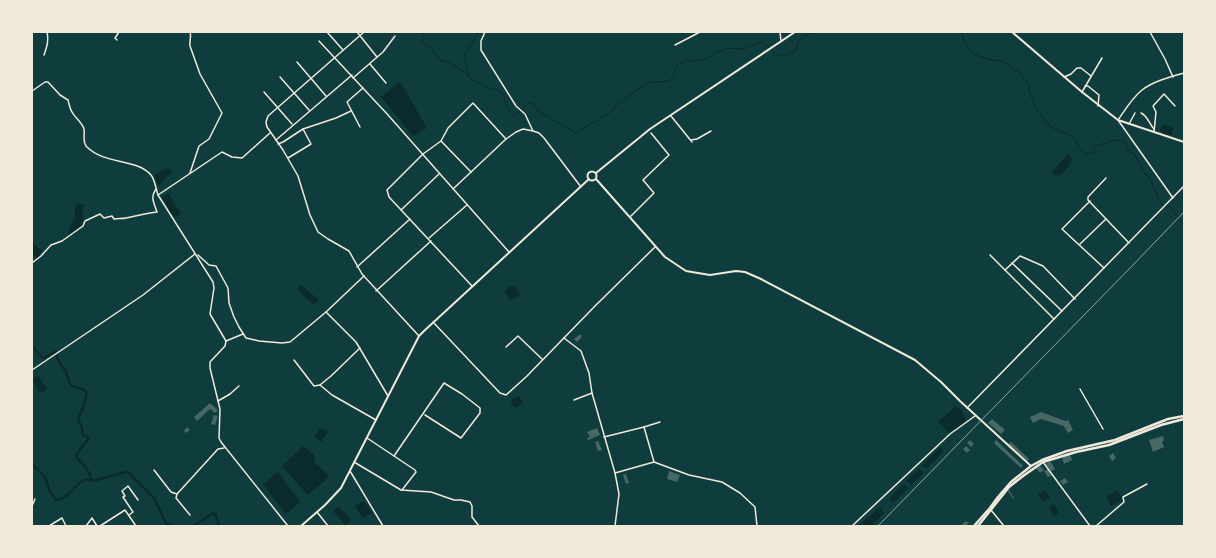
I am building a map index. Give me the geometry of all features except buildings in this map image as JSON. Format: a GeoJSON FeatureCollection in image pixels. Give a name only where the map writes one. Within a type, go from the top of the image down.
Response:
{"type":"FeatureCollection","features":[{"type":"Feature","properties":{"kind":"highway"},"geometry":{"type":"LineString","coordinates":[[974,526],[991,509],[1004,488],[1031,466],[1067,451],[1115,440],[1168,420],[1184,416]]}},
{"type":"Feature","properties":{"kind":"highway"},"geometry":{"type":"LineString","coordinates":[[978,526],[1009,487],[1042,461],[1109,444],[1161,425],[1184,419]]}},
{"type":"Feature","properties":{"kind":"street"},"geometry":{"type":"LineString","coordinates":[[44,55],[49,39],[47,32]]}},
{"type":"Feature","properties":{"kind":"street"},"geometry":{"type":"LineString","coordinates":[[117,40],[115,38],[119,32]]}},
{"type":"Feature","properties":{"kind":"street"},"geometry":{"type":"LineString","coordinates":[[190,32],[191,35],[189,42],[200,74],[222,113],[209,139],[199,146],[190,173]]}},
{"type":"Feature","properties":{"kind":"street"},"geometry":{"type":"LineString","coordinates":[[327,32],[343,50]]}},
{"type":"Feature","properties":{"kind":"street"},"geometry":{"type":"LineString","coordinates":[[357,32],[378,57]]}},
{"type":"Feature","properties":{"kind":"street"},"geometry":{"type":"LineString","coordinates":[[364,32],[268,116],[266,122],[270,133],[288,158],[298,176],[310,215],[318,232],[349,251],[357,268],[376,291],[419,336]]}},
{"type":"Feature","properties":{"kind":"street"},"geometry":{"type":"LineString","coordinates":[[485,32],[481,40],[481,50],[516,106],[525,114],[533,131]]}},
{"type":"Feature","properties":{"kind":"street"},"geometry":{"type":"LineString","coordinates":[[675,45],[700,32]]}},
{"type":"Feature","properties":{"kind":"street"},"geometry":{"type":"LineString","coordinates":[[780,32],[781,41]]}},
{"type":"Feature","properties":{"kind":"street"},"geometry":{"type":"LineString","coordinates":[[1012,32],[1098,106],[1118,120],[1184,142]]}},
{"type":"Feature","properties":{"kind":"street"},"geometry":{"type":"LineString","coordinates":[[1150,32],[1173,77]]}},
{"type":"Feature","properties":{"kind":"street"},"geometry":{"type":"LineString","coordinates":[[301,526],[340,488],[419,336],[581,187],[589,179],[589,173],[596,173],[650,129],[792,33]]}},
{"type":"Feature","properties":{"kind":"street"},"geometry":{"type":"LineString","coordinates":[[354,78],[383,52],[395,36]]}},
{"type":"Feature","properties":{"kind":"street"},"geometry":{"type":"LineString","coordinates":[[319,41],[352,75],[452,189],[510,252]]}},
{"type":"Feature","properties":{"kind":"street"},"geometry":{"type":"LineString","coordinates":[[1082,92],[1102,58]]}},
{"type":"Feature","properties":{"kind":"street"},"geometry":{"type":"LineString","coordinates":[[297,62],[326,96]]}},
{"type":"Feature","properties":{"kind":"street"},"geometry":{"type":"LineString","coordinates":[[370,64],[386,83]]}},
{"type":"Feature","properties":{"kind":"street"},"geometry":{"type":"LineString","coordinates":[[1064,77],[1071,74],[1077,68],[1081,68],[1091,76]]}},
{"type":"Feature","properties":{"kind":"street"},"geometry":{"type":"LineString","coordinates":[[1118,120],[1136,95],[1143,89],[1162,80],[1184,73]]}},
{"type":"Feature","properties":{"kind":"street"},"geometry":{"type":"LineString","coordinates":[[276,140],[352,75]]}},
{"type":"Feature","properties":{"kind":"street"},"geometry":{"type":"LineString","coordinates":[[280,77],[309,110]]}},
{"type":"Feature","properties":{"kind":"street"},"geometry":{"type":"LineString","coordinates":[[32,91],[45,82],[48,82],[60,95],[68,100],[71,112],[81,122],[84,129],[84,139],[87,147],[93,152],[110,160],[115,160],[144,169],[153,179],[158,195],[213,282],[214,288],[210,314],[226,341],[225,346],[210,362],[210,368],[220,409],[219,438],[288,526]]}},
{"type":"Feature","properties":{"kind":"street"},"geometry":{"type":"LineString","coordinates":[[1085,86],[1099,95],[1098,106]]}},
{"type":"Feature","properties":{"kind":"street"},"geometry":{"type":"LineString","coordinates":[[360,127],[350,111],[347,102],[363,88]]}},
{"type":"Feature","properties":{"kind":"street"},"geometry":{"type":"LineString","coordinates":[[264,92],[292,124]]}},
{"type":"Feature","properties":{"kind":"street"},"geometry":{"type":"LineString","coordinates":[[1154,131],[1156,112],[1153,106],[1164,94],[1175,106]]}},
{"type":"Feature","properties":{"kind":"street"},"geometry":{"type":"LineString","coordinates":[[472,286],[429,238],[389,197],[387,190],[422,155],[441,141],[448,128],[473,103],[506,139]]}},
{"type":"Feature","properties":{"kind":"street"},"geometry":{"type":"LineString","coordinates":[[278,144],[303,130],[336,118],[350,111]]}},
{"type":"Feature","properties":{"kind":"street"},"geometry":{"type":"LineString","coordinates":[[1129,124],[1135,113]]}},
{"type":"Feature","properties":{"kind":"street"},"geometry":{"type":"LineString","coordinates":[[1141,113],[1144,114],[1154,131]]}},
{"type":"Feature","properties":{"kind":"street"},"geometry":{"type":"LineString","coordinates":[[671,115],[692,142]]}},
{"type":"Feature","properties":{"kind":"street"},"geometry":{"type":"LineString","coordinates":[[1118,120],[1173,198]]}},
{"type":"Feature","properties":{"kind":"street"},"geometry":{"type":"LineString","coordinates":[[452,189],[506,139],[523,129],[533,131],[544,138],[581,187]]}},
{"type":"Feature","properties":{"kind":"street"},"geometry":{"type":"LineString","coordinates":[[288,158],[311,144],[303,130]]}},
{"type":"Feature","properties":{"kind":"street"},"geometry":{"type":"LineString","coordinates":[[690,140],[697,139],[711,131]]}},
{"type":"Feature","properties":{"kind":"street"},"geometry":{"type":"LineString","coordinates":[[158,195],[222,152],[232,157],[242,158],[270,133]]}},
{"type":"Feature","properties":{"kind":"street"},"geometry":{"type":"LineString","coordinates":[[630,217],[654,194],[644,180],[669,155],[651,133]]}},
{"type":"Feature","properties":{"kind":"street"},"geometry":{"type":"LineString","coordinates":[[441,141],[471,172]]}},
{"type":"Feature","properties":{"kind":"street"},"geometry":{"type":"LineString","coordinates":[[596,173],[596,179],[665,257],[686,271],[710,275],[736,271],[745,272],[915,360],[942,382],[975,416],[1031,466]]}},
{"type":"Feature","properties":{"kind":"street"},"geometry":{"type":"LineString","coordinates":[[401,210],[439,174]]}},
{"type":"Feature","properties":{"kind":"street"},"geometry":{"type":"LineString","coordinates":[[1106,178],[1088,197],[1090,202],[1129,243]]}},
{"type":"Feature","properties":{"kind":"street"},"geometry":{"type":"LineString","coordinates":[[589,179],[592,181],[596,179]]}},
{"type":"Feature","properties":{"kind":"street"},"geometry":{"type":"LineString","coordinates":[[967,408],[1184,186]]}},
{"type":"Feature","properties":{"kind":"street"},"geometry":{"type":"LineString","coordinates":[[32,262],[41,256],[51,245],[62,242],[83,226],[85,220],[91,217],[100,214],[104,218],[112,216],[114,219],[124,219],[131,216],[136,217],[143,213],[157,212],[152,198],[152,194],[156,189]]}},
{"type":"Feature","properties":{"kind":"street"},"geometry":{"type":"LineString","coordinates":[[1090,202],[1062,229],[1104,268]]}},
{"type":"Feature","properties":{"kind":"street"},"geometry":{"type":"LineString","coordinates":[[429,238],[467,205]]}},
{"type":"Feature","properties":{"kind":"street"},"geometry":{"type":"LineString","coordinates":[[357,268],[410,219]]}},
{"type":"Feature","properties":{"kind":"street"},"geometry":{"type":"LineString","coordinates":[[1080,245],[1106,219]]}},
{"type":"Feature","properties":{"kind":"street"},"geometry":{"type":"LineString","coordinates":[[376,291],[431,241]]}},
{"type":"Feature","properties":{"kind":"street"},"geometry":{"type":"LineString","coordinates":[[433,322],[500,393],[506,395],[543,360],[656,246]]}},
{"type":"Feature","properties":{"kind":"street"},"geometry":{"type":"LineString","coordinates":[[195,253],[209,265],[216,266],[228,288],[229,303],[243,334],[246,338],[259,341],[282,343],[290,342],[326,312],[364,276]]}},
{"type":"Feature","properties":{"kind":"street"},"geometry":{"type":"LineString","coordinates":[[32,370],[143,295],[195,253]]}},
{"type":"Feature","properties":{"kind":"street"},"geometry":{"type":"LineString","coordinates":[[990,255],[1054,319]]}},
{"type":"Feature","properties":{"kind":"street"},"geometry":{"type":"LineString","coordinates":[[1005,270],[1020,256],[1043,266],[1074,299]]}},
{"type":"Feature","properties":{"kind":"street"},"geometry":{"type":"LineString","coordinates":[[1012,263],[1062,311]]}},
{"type":"Feature","properties":{"kind":"street"},"geometry":{"type":"LineString","coordinates":[[326,312],[356,342],[388,396]]}},
{"type":"Feature","properties":{"kind":"street"},"geometry":{"type":"LineString","coordinates":[[226,341],[243,334]]}},
{"type":"Feature","properties":{"kind":"street"},"geometry":{"type":"LineString","coordinates":[[506,346],[518,336],[543,360]]}},
{"type":"Feature","properties":{"kind":"street"},"geometry":{"type":"LineString","coordinates":[[564,338],[581,352],[588,373],[592,393],[615,473],[619,494],[615,526]]}},
{"type":"Feature","properties":{"kind":"street"},"geometry":{"type":"LineString","coordinates":[[294,360],[314,386],[320,385],[360,348]]}},
{"type":"Feature","properties":{"kind":"street"},"geometry":{"type":"LineString","coordinates":[[394,456],[444,383],[462,394],[480,408],[480,413],[461,438],[425,415]]}},
{"type":"Feature","properties":{"kind":"street"},"geometry":{"type":"LineString","coordinates":[[320,385],[332,395],[376,420]]}},
{"type":"Feature","properties":{"kind":"street"},"geometry":{"type":"LineString","coordinates":[[218,400],[230,394],[239,386]]}},
{"type":"Feature","properties":{"kind":"street"},"geometry":{"type":"LineString","coordinates":[[1080,389],[1103,429]]}},
{"type":"Feature","properties":{"kind":"street"},"geometry":{"type":"LineString","coordinates":[[574,400],[592,393]]}},
{"type":"Feature","properties":{"kind":"street"},"geometry":{"type":"LineString","coordinates":[[852,526],[950,434],[975,416]]}},
{"type":"Feature","properties":{"kind":"street"},"geometry":{"type":"LineString","coordinates":[[604,437],[660,422]]}},
{"type":"Feature","properties":{"kind":"street"},"geometry":{"type":"LineString","coordinates":[[644,427],[654,462]]}},
{"type":"Feature","properties":{"kind":"street"},"geometry":{"type":"LineString","coordinates":[[367,438],[415,470],[416,472],[401,490]]}},
{"type":"Feature","properties":{"kind":"street"},"geometry":{"type":"LineString","coordinates":[[190,515],[176,498],[177,494],[218,449],[222,447],[226,448]]}},
{"type":"Feature","properties":{"kind":"street"},"geometry":{"type":"LineString","coordinates":[[1042,461],[1090,526]]}},
{"type":"Feature","properties":{"kind":"street"},"geometry":{"type":"LineString","coordinates":[[354,462],[401,490],[431,492],[454,500],[470,502],[472,506],[472,518],[479,526]]}},
{"type":"Feature","properties":{"kind":"street"},"geometry":{"type":"LineString","coordinates":[[615,473],[654,462],[689,475],[722,482],[740,493],[755,508],[757,526]]}},
{"type":"Feature","properties":{"kind":"street"},"geometry":{"type":"LineString","coordinates":[[154,470],[171,492],[177,494]]}},
{"type":"Feature","properties":{"kind":"street"},"geometry":{"type":"LineString","coordinates":[[350,471],[383,526]]}},
{"type":"Feature","properties":{"kind":"street"},"geometry":{"type":"LineString","coordinates":[[1096,526],[1124,502],[1123,497],[1147,484]]}},
{"type":"Feature","properties":{"kind":"street"},"geometry":{"type":"LineString","coordinates":[[129,515],[133,512],[122,491],[128,487],[138,500]]}},
{"type":"Feature","properties":{"kind":"street"},"geometry":{"type":"LineString","coordinates":[[32,506],[35,499]]}},
{"type":"Feature","properties":{"kind":"street"},"geometry":{"type":"LineString","coordinates":[[991,509],[1004,526]]}},
{"type":"Feature","properties":{"kind":"street"},"geometry":{"type":"LineString","coordinates":[[86,526],[92,518],[98,526],[125,510],[136,526]]}},
{"type":"Feature","properties":{"kind":"street"},"geometry":{"type":"LineString","coordinates":[[317,512],[328,526]]}},
{"type":"Feature","properties":{"kind":"street"},"geometry":{"type":"LineString","coordinates":[[49,526],[62,518],[66,526]]}},
{"type":"Feature","properties":{"kind":"water"},"geometry":{"type":"Polygon","coordinates":[[[398,83],[401,83],[427,128],[413,136],[381,97],[398,83]]]}},
{"type":"Feature","properties":{"kind":"water"},"geometry":{"type":"Polygon","coordinates":[[[1163,125],[1173,128],[1172,135],[1162,133],[1160,129],[1163,125]]]}},
{"type":"Feature","properties":{"kind":"water"},"geometry":{"type":"Polygon","coordinates":[[[1069,154],[1072,159],[1071,162],[1058,177],[1052,172],[1069,154]]]}},
{"type":"Feature","properties":{"kind":"water"},"geometry":{"type":"Polygon","coordinates":[[[168,168],[172,172],[158,186],[154,175],[168,168]]]}},
{"type":"Feature","properties":{"kind":"water"},"geometry":{"type":"Polygon","coordinates":[[[168,193],[181,214],[174,217],[162,198],[168,193]]]}},
{"type":"Feature","properties":{"kind":"water"},"geometry":{"type":"Polygon","coordinates":[[[84,204],[83,223],[77,229],[68,234],[75,217],[75,206],[84,204]]]}},
{"type":"Feature","properties":{"kind":"water"},"geometry":{"type":"Polygon","coordinates":[[[32,242],[42,251],[37,258],[32,254],[32,242]]]}},
{"type":"Feature","properties":{"kind":"water"},"geometry":{"type":"Polygon","coordinates":[[[301,285],[319,300],[314,305],[297,290],[301,285]]]}},
{"type":"Feature","properties":{"kind":"water"},"geometry":{"type":"Polygon","coordinates":[[[512,285],[516,287],[520,294],[516,298],[510,300],[505,292],[508,287],[512,285]]]}},
{"type":"Feature","properties":{"kind":"water"},"geometry":{"type":"Polygon","coordinates":[[[38,376],[47,389],[43,393],[39,392],[33,381],[34,378],[38,376]]]}},
{"type":"Feature","properties":{"kind":"water"},"geometry":{"type":"Polygon","coordinates":[[[519,396],[523,403],[516,408],[512,405],[511,401],[519,396]]]}},
{"type":"Feature","properties":{"kind":"water"},"geometry":{"type":"Polygon","coordinates":[[[956,406],[962,411],[966,420],[949,433],[938,422],[956,406]]]}},
{"type":"Feature","properties":{"kind":"water"},"geometry":{"type":"Polygon","coordinates":[[[320,428],[328,432],[321,442],[314,437],[320,428]]]}},
{"type":"Feature","properties":{"kind":"water"},"geometry":{"type":"Polygon","coordinates":[[[303,446],[314,455],[315,463],[327,474],[328,478],[308,495],[282,466],[303,446]]]}},
{"type":"Feature","properties":{"kind":"water"},"geometry":{"type":"Polygon","coordinates":[[[940,447],[944,451],[926,469],[922,465],[940,447]]]}},
{"type":"Feature","properties":{"kind":"water"},"geometry":{"type":"Polygon","coordinates":[[[919,468],[924,473],[911,485],[906,481],[919,468]]]}},
{"type":"Feature","properties":{"kind":"water"},"geometry":{"type":"Polygon","coordinates":[[[278,472],[300,502],[287,513],[285,513],[263,484],[278,472]]]}},
{"type":"Feature","properties":{"kind":"water"},"geometry":{"type":"Polygon","coordinates":[[[904,484],[908,488],[893,503],[889,498],[904,484]]]}},
{"type":"Feature","properties":{"kind":"water"},"geometry":{"type":"Polygon","coordinates":[[[1045,490],[1050,498],[1043,502],[1038,494],[1045,490]]]}},
{"type":"Feature","properties":{"kind":"water"},"geometry":{"type":"Polygon","coordinates":[[[1117,490],[1123,499],[1111,506],[1106,497],[1117,490]]]}},
{"type":"Feature","properties":{"kind":"water"},"geometry":{"type":"Polygon","coordinates":[[[364,501],[372,513],[363,518],[355,506],[364,501]]]}},
{"type":"Feature","properties":{"kind":"water"},"geometry":{"type":"Polygon","coordinates":[[[1054,504],[1059,513],[1054,516],[1049,507],[1054,504]]]}},
{"type":"Feature","properties":{"kind":"water"},"geometry":{"type":"Polygon","coordinates":[[[338,507],[350,518],[351,521],[345,525],[333,511],[338,507]]]}},
{"type":"Feature","properties":{"kind":"water"},"geometry":{"type":"Polygon","coordinates":[[[880,507],[884,513],[871,526],[859,526],[880,507]]]}},
{"type":"Feature","properties":{"kind":"waterway"},"geometry":{"type":"LineString","coordinates":[[421,32],[423,33],[422,42],[428,45],[440,60],[452,64],[466,73],[470,78]]}},
{"type":"Feature","properties":{"kind":"waterway"},"geometry":{"type":"LineString","coordinates":[[478,32],[464,56],[470,78],[488,88],[497,90],[504,95],[507,107],[515,116],[528,103],[533,103],[538,111],[576,133],[609,113],[648,83],[668,81],[671,79],[679,63],[686,60],[707,59],[715,53],[728,48],[744,49],[760,42],[763,42],[777,55],[786,55],[796,50],[799,40],[811,32]]}},
{"type":"Feature","properties":{"kind":"waterway"},"geometry":{"type":"LineString","coordinates":[[961,32],[968,48],[975,54],[1003,62],[1014,71],[1019,71],[1029,86],[1029,91],[1037,110],[1049,126],[1074,137],[1080,149],[1086,154],[1094,153],[1094,146],[1117,140],[1124,141],[1128,150],[1135,155],[1142,169],[1146,175],[1149,176],[1162,205],[1169,206],[1184,225]]}},
{"type":"Feature","properties":{"kind":"waterway"},"geometry":{"type":"LineString","coordinates":[[32,346],[43,358],[55,352]]}},
{"type":"Feature","properties":{"kind":"waterway"},"geometry":{"type":"LineString","coordinates":[[57,356],[71,385],[86,391],[85,401],[78,419],[82,428],[82,434],[89,438],[76,455],[77,458],[85,466],[93,481],[128,472],[154,498],[166,523],[173,526]]}},
{"type":"Feature","properties":{"kind":"waterway"},"geometry":{"type":"LineString","coordinates":[[32,464],[45,477],[50,491],[56,500],[68,495],[80,482],[87,479],[93,481]]}},
{"type":"Feature","properties":{"kind":"waterway"},"geometry":{"type":"LineString","coordinates":[[193,526],[214,513],[219,526]]}},
{"type":"Feature","properties":{"kind":"railway"},"geometry":{"type":"LineString","coordinates":[[878,526],[1184,212]]}}]}
